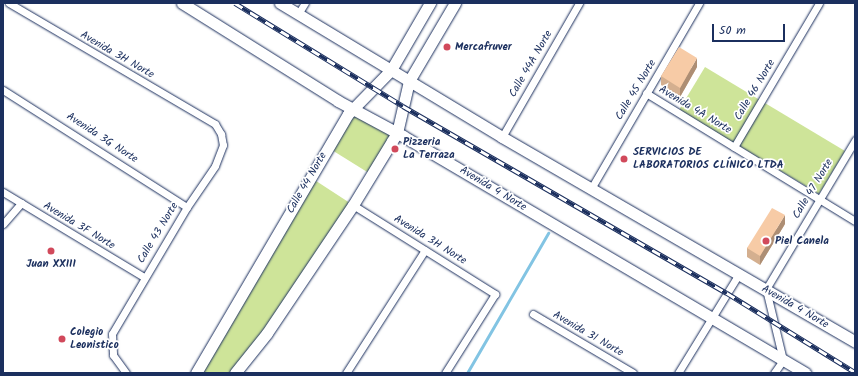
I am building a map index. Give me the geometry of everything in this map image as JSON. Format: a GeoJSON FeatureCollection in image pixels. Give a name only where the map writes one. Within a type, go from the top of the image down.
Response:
{"type":"FeatureCollection","features":[{"type":"Feature","properties":{"kind":"main road","name":"Avenida 4 Norte"},"geometry":{"type":"LineString","coordinates":[[182,3],[352,109],[397,133],[805,373]]}},
{"type":"Feature","properties":{"kind":"main road","name":"Avenida 4 Norte"},"geometry":{"type":"LineString","coordinates":[[280,3],[502,137],[592,187],[855,342]]}},
{"type":"Feature","properties":{"kind":"main road","name":"Calle 44 Norte"},"geometry":{"type":"LineString","coordinates":[[196,373],[229,320],[310,177],[352,109],[391,70],[430,3]]}},
{"type":"Feature","properties":{"kind":"main road"},"geometry":{"type":"LineString","coordinates":[[235,373],[267,333],[353,205],[397,133],[409,81],[455,3]]}},
{"type":"Feature","properties":{"kind":"street","name":"Avenida 3H Norte"},"geometry":{"type":"LineString","coordinates":[[9,3],[215,124]]}},
{"type":"Feature","properties":{"kind":"street"},"geometry":{"type":"LineString","coordinates":[[298,14],[305,3]]}},
{"type":"Feature","properties":{"kind":"street","name":"Calle 44A Norte"},"geometry":{"type":"LineString","coordinates":[[502,137],[579,3]]}},
{"type":"Feature","properties":{"kind":"street","name":"Calle 45 Norte"},"geometry":{"type":"LineString","coordinates":[[592,187],[699,3]]}},
{"type":"Feature","properties":{"kind":"street","name":"Calle 46 Norte"},"geometry":{"type":"LineString","coordinates":[[734,147],[819,3]]}},
{"type":"Feature","properties":{"kind":"street","name":"Avenida 3G Norte"},"geometry":{"type":"LineString","coordinates":[[3,90],[187,206]]}},
{"type":"Feature","properties":{"kind":"street","name":"Avenida 4A Norte"},"geometry":{"type":"LineString","coordinates":[[646,93],[855,221]]}},
{"type":"Feature","properties":{"kind":"street","name":"Calle 43 Norte"},"geometry":{"type":"LineString","coordinates":[[126,373],[113,355],[112,334],[144,277],[187,206],[215,166],[223,145],[215,124]]}},
{"type":"Feature","properties":{"kind":"street","name":"Calle 47 Norte"},"geometry":{"type":"LineString","coordinates":[[766,289],[855,140]]}},
{"type":"Feature","properties":{"kind":"street","name":"Avenida 3F Norte"},"geometry":{"type":"LineString","coordinates":[[3,192],[144,277]]}},
{"type":"Feature","properties":{"kind":"street"},"geometry":{"type":"LineString","coordinates":[[3,224],[21,203]]}},
{"type":"Feature","properties":{"kind":"street","name":"Avenida 3H Norte"},"geometry":{"type":"LineString","coordinates":[[353,205],[495,294],[445,373]]}},
{"type":"Feature","properties":{"kind":"street"},"geometry":{"type":"LineString","coordinates":[[346,373],[425,250]]}},
{"type":"Feature","properties":{"kind":"street"},"geometry":{"type":"LineString","coordinates":[[678,373],[739,274]]}},
{"type":"Feature","properties":{"kind":"street"},"geometry":{"type":"LineString","coordinates":[[766,289],[783,360],[774,373]]}},
{"type":"Feature","properties":{"kind":"street","name":"Avenida 3I Norte"},"geometry":{"type":"LineString","coordinates":[[533,314],[633,373]]}},
{"type":"Feature","properties":{"kind":"green space"},"geometry":{"type":"Polygon","coordinates":[[[705,67],[845,151],[819,194],[679,110],[705,67]]]}},
{"type":"Feature","properties":{"kind":"green space"},"geometry":{"type":"Polygon","coordinates":[[[352,109],[397,133],[372,175],[327,147],[352,109]]]}},
{"type":"Feature","properties":{"kind":"green space"},"geometry":{"type":"Polygon","coordinates":[[[310,177],[353,205],[235,373],[196,373],[310,177]]]}},
{"type":"Feature","properties":{"kind":"building"},"geometry":{"type":"Polygon","coordinates":[[[679,47],[697,58],[680,88],[661,76],[679,47]]]}},
{"type":"Feature","properties":{"kind":"building"},"geometry":{"type":"Polygon","coordinates":[[[772,208],[785,215],[760,256],[747,248],[772,208]]]}},
{"type":"Feature","properties":{"kind":"waterway"},"geometry":{"type":"LineString","coordinates":[[467,373],[548,233]]}},
{"type":"Feature","properties":{"kind":"railway"},"geometry":{"type":"LineString","coordinates":[[235,3],[403,106],[727,293],[855,372]]}},
{"type":"Feature","properties":{"kind":"place","name":"Mercafruver"},"geometry":{"type":"Point","coordinates":[447,47]}},
{"type":"Feature","properties":{"kind":"place","name":"Pizzeria La Terraza"},"geometry":{"type":"Point","coordinates":[395,149]}},
{"type":"Feature","properties":{"kind":"place","name":"SERVICIOS DE LABORATORIOS CLÍNICO LTDA"},"geometry":{"type":"Point","coordinates":[624,159]}},
{"type":"Feature","properties":{"kind":"place","name":"Piel Canela"},"geometry":{"type":"Point","coordinates":[766,241]}},
{"type":"Feature","properties":{"kind":"place","name":"Juan XXIII"},"geometry":{"type":"Point","coordinates":[51,251]}},
{"type":"Feature","properties":{"kind":"place","name":"Colegio Leonistico"},"geometry":{"type":"Point","coordinates":[62,339]}}]}
